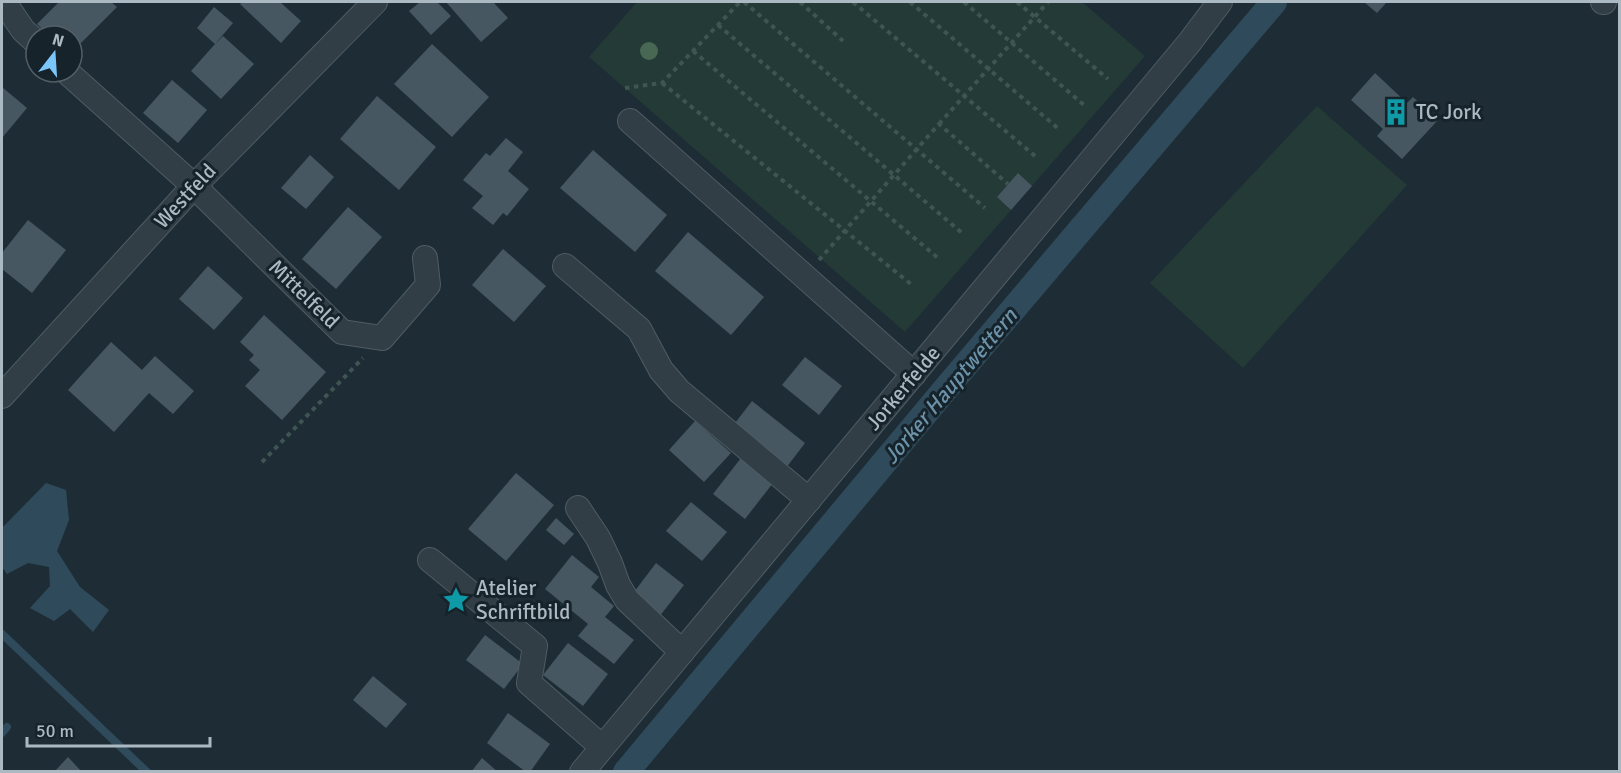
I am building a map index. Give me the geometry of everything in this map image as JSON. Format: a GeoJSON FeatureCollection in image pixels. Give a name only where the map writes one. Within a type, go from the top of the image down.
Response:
{"type":"FeatureCollection","features":[{"type":"Feature","properties":{"kind":"street"},"geometry":{"type":"LineString","coordinates":[[4,2],[24,31]]}},
{"type":"Feature","properties":{"kind":"street","name":"Westfeld"},"geometry":{"type":"LineString","coordinates":[[2,396],[194,186],[375,2]]}},
{"type":"Feature","properties":{"kind":"street","name":"Jorkerfelde"},"geometry":{"type":"LineString","coordinates":[[582,771],[1189,43],[1220,2]]}},
{"type":"Feature","properties":{"kind":"street","name":"Mittelfeld"},"geometry":{"type":"LineString","coordinates":[[80,84],[194,186],[342,332],[382,338]]}},
{"type":"Feature","properties":{"kind":"street"},"geometry":{"type":"LineString","coordinates":[[630,121],[914,374]]}},
{"type":"Feature","properties":{"kind":"street"},"geometry":{"type":"LineString","coordinates":[[382,338],[428,285],[425,258]]}},
{"type":"Feature","properties":{"kind":"street"},"geometry":{"type":"LineString","coordinates":[[565,266],[639,329],[661,370],[679,391],[809,500]]}},
{"type":"Feature","properties":{"kind":"street"},"geometry":{"type":"LineString","coordinates":[[578,508],[598,538],[627,600],[682,651]]}},
{"type":"Feature","properties":{"kind":"street"},"geometry":{"type":"LineString","coordinates":[[430,560],[535,646],[529,683],[602,747]]}},
{"type":"Feature","properties":{"kind":"path"},"geometry":{"type":"LineString","coordinates":[[625,88],[662,83],[742,2],[985,208]]}},
{"type":"Feature","properties":{"kind":"path"},"geometry":{"type":"LineString","coordinates":[[800,2],[843,41]]}},
{"type":"Feature","properties":{"kind":"path"},"geometry":{"type":"LineString","coordinates":[[853,2],[1035,156]]}},
{"type":"Feature","properties":{"kind":"path"},"geometry":{"type":"LineString","coordinates":[[910,2],[1059,130]]}},
{"type":"Feature","properties":{"kind":"path"},"geometry":{"type":"LineString","coordinates":[[964,2],[1084,105]]}},
{"type":"Feature","properties":{"kind":"path"},"geometry":{"type":"LineString","coordinates":[[1017,2],[1108,79]]}},
{"type":"Feature","properties":{"kind":"path"},"geometry":{"type":"LineString","coordinates":[[805,276],[1048,2]]}},
{"type":"Feature","properties":{"kind":"path"},"geometry":{"type":"LineString","coordinates":[[718,25],[962,233]]}},
{"type":"Feature","properties":{"kind":"path"},"geometry":{"type":"LineString","coordinates":[[693,51],[938,258]]}},
{"type":"Feature","properties":{"kind":"path"},"geometry":{"type":"LineString","coordinates":[[662,83],[912,285]]}},
{"type":"Feature","properties":{"kind":"path"},"geometry":{"type":"LineString","coordinates":[[939,124],[1008,184]]}},
{"type":"Feature","properties":{"kind":"path"},"geometry":{"type":"LineString","coordinates":[[262,462],[382,338]]}},
{"type":"Feature","properties":{"kind":"green space"},"geometry":{"type":"Polygon","coordinates":[[[637,2],[1082,2],[1145,56],[905,332],[589,57],[637,2]]]}},
{"type":"Feature","properties":{"kind":"green space"},"geometry":{"type":"Polygon","coordinates":[[[1317,106],[1407,185],[1243,368],[1150,283],[1317,106]]]}},
{"type":"Feature","properties":{"kind":"water"},"geometry":{"type":"Polygon","coordinates":[[[46,483],[66,490],[69,520],[57,551],[80,587],[109,610],[93,632],[70,609],[54,621],[30,608],[50,586],[49,567],[28,563],[7,574],[2,567],[2,528],[46,483]]]}},
{"type":"Feature","properties":{"kind":"building"},"geometry":{"type":"Polygon","coordinates":[[[59,2],[111,2],[117,7],[84,40],[84,24],[37,24],[59,2]]]}},
{"type":"Feature","properties":{"kind":"building"},"geometry":{"type":"Polygon","coordinates":[[[243,2],[280,2],[301,21],[281,43],[240,4],[243,2]]]}},
{"type":"Feature","properties":{"kind":"building"},"geometry":{"type":"Polygon","coordinates":[[[420,2],[437,2],[451,16],[431,35],[409,11],[420,2]]]}},
{"type":"Feature","properties":{"kind":"building"},"geometry":{"type":"Polygon","coordinates":[[[446,2],[493,2],[508,18],[481,42],[446,2]]]}},
{"type":"Feature","properties":{"kind":"building"},"geometry":{"type":"Polygon","coordinates":[[[1364,2],[1387,2],[1377,13],[1364,2]]]}},
{"type":"Feature","properties":{"kind":"building"},"geometry":{"type":"Polygon","coordinates":[[[214,7],[233,23],[215,44],[197,28],[214,7]]]}},
{"type":"Feature","properties":{"kind":"building"},"geometry":{"type":"Polygon","coordinates":[[[223,36],[254,64],[221,99],[191,71],[223,36]]]}},
{"type":"Feature","properties":{"kind":"building"},"geometry":{"type":"Polygon","coordinates":[[[432,44],[489,97],[452,137],[394,84],[432,44]]]}},
{"type":"Feature","properties":{"kind":"building","name":"TC Jork"},"geometry":{"type":"Polygon","coordinates":[[[1375,73],[1407,103],[1413,97],[1438,120],[1402,159],[1377,136],[1383,129],[1351,100],[1375,73]]]}},
{"type":"Feature","properties":{"kind":"building"},"geometry":{"type":"Polygon","coordinates":[[[172,80],[207,110],[178,143],[143,113],[172,80]]]}},
{"type":"Feature","properties":{"kind":"building"},"geometry":{"type":"Polygon","coordinates":[[[2,87],[27,108],[2,138],[2,87]]]}},
{"type":"Feature","properties":{"kind":"building"},"geometry":{"type":"Polygon","coordinates":[[[377,96],[436,147],[399,190],[340,139],[377,96]]]}},
{"type":"Feature","properties":{"kind":"building"},"geometry":{"type":"Polygon","coordinates":[[[506,138],[523,152],[508,171],[529,189],[507,216],[503,213],[493,225],[472,208],[483,196],[463,180],[486,153],[490,156],[506,138]]]}},
{"type":"Feature","properties":{"kind":"building"},"geometry":{"type":"Polygon","coordinates":[[[593,150],[667,215],[635,252],[560,188],[593,150]]]}},
{"type":"Feature","properties":{"kind":"building"},"geometry":{"type":"Polygon","coordinates":[[[310,155],[334,177],[306,209],[281,188],[310,155]]]}},
{"type":"Feature","properties":{"kind":"building"},"geometry":{"type":"Polygon","coordinates":[[[1018,173],[1032,186],[1011,210],[997,197],[1018,173]]]}},
{"type":"Feature","properties":{"kind":"building"},"geometry":{"type":"Polygon","coordinates":[[[348,207],[382,237],[336,289],[302,259],[348,207]]]}},
{"type":"Feature","properties":{"kind":"building"},"geometry":{"type":"Polygon","coordinates":[[[28,220],[66,250],[32,293],[2,269],[2,253],[28,220]]]}},
{"type":"Feature","properties":{"kind":"building"},"geometry":{"type":"Polygon","coordinates":[[[688,232],[764,297],[731,335],[655,271],[688,232]]]}},
{"type":"Feature","properties":{"kind":"building"},"geometry":{"type":"Polygon","coordinates":[[[503,249],[546,286],[514,322],[472,285],[503,249]]]}},
{"type":"Feature","properties":{"kind":"building"},"geometry":{"type":"Polygon","coordinates":[[[208,266],[243,298],[214,330],[179,299],[208,266]]]}},
{"type":"Feature","properties":{"kind":"building"},"geometry":{"type":"Polygon","coordinates":[[[264,315],[326,372],[282,420],[245,386],[260,370],[249,360],[254,355],[240,342],[264,315]]]}},
{"type":"Feature","properties":{"kind":"building"},"geometry":{"type":"Polygon","coordinates":[[[111,342],[142,370],[155,356],[194,391],[173,414],[149,393],[114,432],[68,390],[111,342]]]}},
{"type":"Feature","properties":{"kind":"building"},"geometry":{"type":"Polygon","coordinates":[[[805,357],[842,386],[819,415],[782,385],[805,357]]]}},
{"type":"Feature","properties":{"kind":"building"},"geometry":{"type":"Polygon","coordinates":[[[752,401],[805,443],[786,468],[732,427],[752,401]]]}},
{"type":"Feature","properties":{"kind":"building"},"geometry":{"type":"Polygon","coordinates":[[[695,421],[731,453],[704,482],[669,450],[695,421]]]}},
{"type":"Feature","properties":{"kind":"building"},"geometry":{"type":"Polygon","coordinates":[[[741,458],[773,483],[745,519],[713,494],[741,458]]]}},
{"type":"Feature","properties":{"kind":"building"},"geometry":{"type":"Polygon","coordinates":[[[516,473],[554,505],[506,561],[468,529],[516,473]]]}},
{"type":"Feature","properties":{"kind":"building"},"geometry":{"type":"Polygon","coordinates":[[[691,502],[727,532],[702,561],[666,531],[691,502]]]}},
{"type":"Feature","properties":{"kind":"building"},"geometry":{"type":"Polygon","coordinates":[[[556,518],[574,534],[564,545],[546,530],[556,518]]]}},
{"type":"Feature","properties":{"kind":"building"},"geometry":{"type":"Polygon","coordinates":[[[572,555],[599,577],[591,587],[614,606],[605,617],[634,640],[614,664],[578,636],[588,624],[545,589],[572,555]]]}},
{"type":"Feature","properties":{"kind":"building"},"geometry":{"type":"Polygon","coordinates":[[[656,563],[684,585],[659,617],[631,596],[656,563]]]}},
{"type":"Feature","properties":{"kind":"building"},"geometry":{"type":"Polygon","coordinates":[[[485,635],[523,664],[504,689],[466,660],[485,635]]]}},
{"type":"Feature","properties":{"kind":"building"},"geometry":{"type":"Polygon","coordinates":[[[568,643],[608,674],[583,706],[543,675],[568,643]]]}},
{"type":"Feature","properties":{"kind":"building"},"geometry":{"type":"Polygon","coordinates":[[[373,676],[407,704],[386,728],[353,700],[373,676]]]}},
{"type":"Feature","properties":{"kind":"building"},"geometry":{"type":"Polygon","coordinates":[[[508,713],[550,744],[530,772],[526,772],[487,743],[508,713]]]}},
{"type":"Feature","properties":{"kind":"building"},"geometry":{"type":"Polygon","coordinates":[[[68,757],[82,772],[54,772],[68,757]]]}},
{"type":"Feature","properties":{"kind":"building"},"geometry":{"type":"Polygon","coordinates":[[[482,758],[498,772],[471,772],[482,758]]]}},
{"type":"Feature","properties":{"kind":"waterway","name":"Jorker Hauptwettern"},"geometry":{"type":"LineString","coordinates":[[626,772],[953,380],[1274,2]]}},
{"type":"Feature","properties":{"kind":"waterway"},"geometry":{"type":"LineString","coordinates":[[2,634],[147,772]]}},
{"type":"Feature","properties":{"kind":"waterway"},"geometry":{"type":"LineString","coordinates":[[2,733],[7,727]]}},
{"type":"Feature","properties":{"kind":"place","name":"TC Jork"},"geometry":{"type":"Point","coordinates":[1396,112]}},
{"type":"Feature","properties":{"kind":"place","name":"Atelier Schriftbild"},"geometry":{"type":"Point","coordinates":[456,600]}}]}
